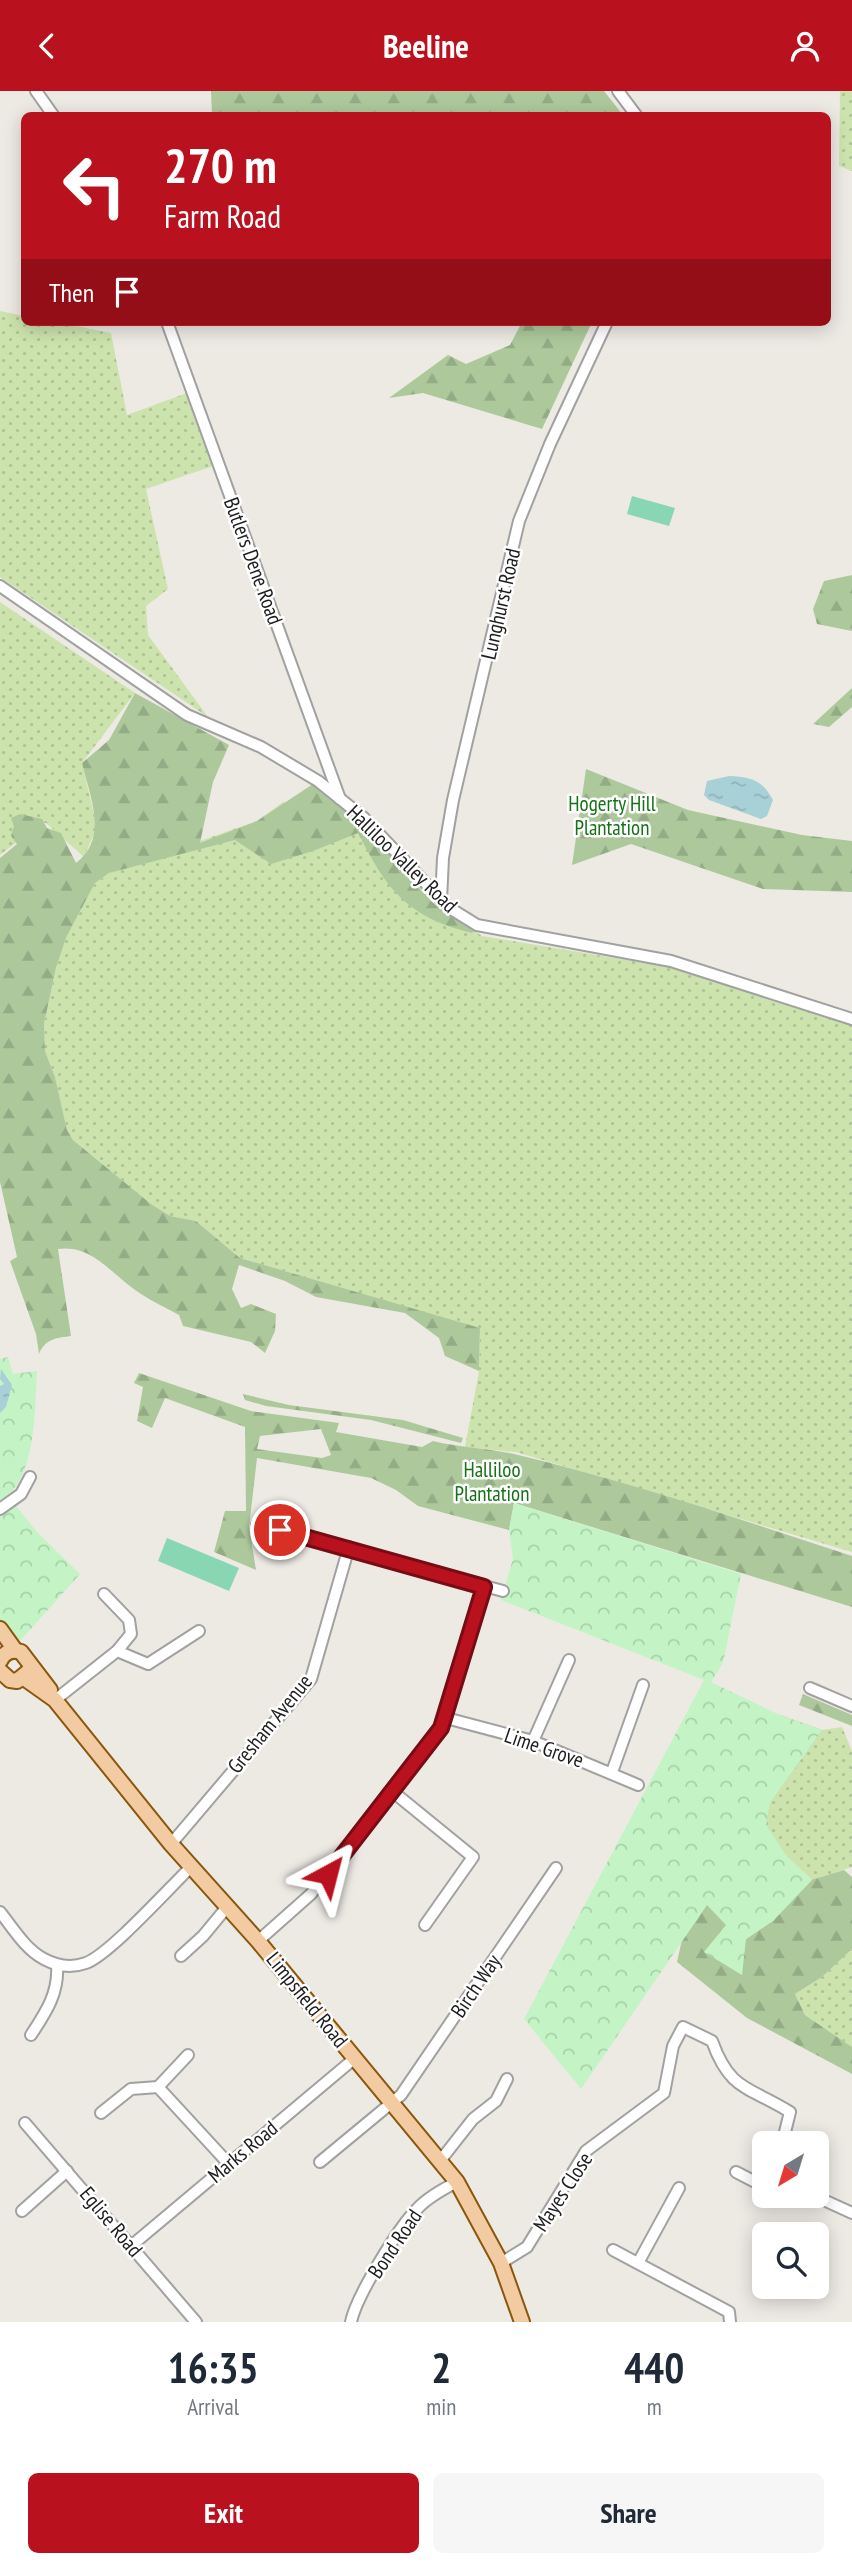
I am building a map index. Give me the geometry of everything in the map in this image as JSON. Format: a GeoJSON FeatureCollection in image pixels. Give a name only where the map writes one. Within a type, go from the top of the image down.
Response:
{"type":"FeatureCollection","features":[{"type":"Feature","properties":{"kind":"main road","name":"Limpsfield Road"},"geometry":{"type":"LineString","coordinates":[[2,1632],[4,1656],[21,1652],[30,1662],[55,1700],[171,1844],[258,1941],[393,2101],[457,2182],[501,2263],[522,2322]]}},
{"type":"Feature","properties":{"kind":"main road"},"geometry":{"type":"LineString","coordinates":[[24,1678],[30,1662]]}},
{"type":"Feature","properties":{"kind":"main road","name":"Limpsfield Road"},"geometry":{"type":"LineString","coordinates":[[0,1671],[10,1680],[24,1678],[55,1700]]}},
{"type":"Feature","properties":{"kind":"street"},"geometry":{"type":"LineString","coordinates":[[36,91],[51,112]]}},
{"type":"Feature","properties":{"kind":"street"},"geometry":{"type":"LineString","coordinates":[[618,91],[634,112]]}},
{"type":"Feature","properties":{"kind":"street","name":"Butlers Dene Road"},"geometry":{"type":"LineString","coordinates":[[168,326],[340,799]]}},
{"type":"Feature","properties":{"kind":"street","name":"Lunghurst Road"},"geometry":{"type":"LineString","coordinates":[[441,900],[443,858],[453,800],[519,521],[550,444],[605,326]]}},
{"type":"Feature","properties":{"kind":"street","name":"Halliloo Valley Road"},"geometry":{"type":"LineString","coordinates":[[0,586],[187,715],[261,747],[318,781],[364,818],[441,900],[464,918],[486,929],[671,961],[852,1019]]}},
{"type":"Feature","properties":{"kind":"street"},"geometry":{"type":"LineString","coordinates":[[0,1509],[21,1494],[30,1477]]}},
{"type":"Feature","properties":{"kind":"street"},"geometry":{"type":"LineString","coordinates":[[257,1525],[349,1547],[503,1591]]}},
{"type":"Feature","properties":{"kind":"street","name":"Gresham Avenue"},"geometry":{"type":"LineString","coordinates":[[171,1844],[311,1679],[349,1547]]}},
{"type":"Feature","properties":{"kind":"street"},"geometry":{"type":"LineString","coordinates":[[258,1941],[311,1894],[446,1718],[484,1587]]}},
{"type":"Feature","properties":{"kind":"street"},"geometry":{"type":"LineString","coordinates":[[55,1700],[117,1651],[131,1634],[129,1620],[104,1594]]}},
{"type":"Feature","properties":{"kind":"street"},"geometry":{"type":"LineString","coordinates":[[117,1651],[148,1664],[199,1631]]}},
{"type":"Feature","properties":{"kind":"street"},"geometry":{"type":"LineString","coordinates":[[533,1741],[569,1660]]}},
{"type":"Feature","properties":{"kind":"street"},"geometry":{"type":"LineString","coordinates":[[612,1772],[643,1685]]}},
{"type":"Feature","properties":{"kind":"street"},"geometry":{"type":"LineString","coordinates":[[810,1688],[852,1706]]}},
{"type":"Feature","properties":{"kind":"street","name":"Lime Grove"},"geometry":{"type":"LineString","coordinates":[[446,1718],[533,1741],[638,1785]]}},
{"type":"Feature","properties":{"kind":"street"},"geometry":{"type":"LineString","coordinates":[[392,1791],[473,1857],[425,1925]]}},
{"type":"Feature","properties":{"kind":"street"},"geometry":{"type":"LineString","coordinates":[[0,1912],[29,1948],[57,1965],[74,1966],[89,1962],[191,1867]]}},
{"type":"Feature","properties":{"kind":"street","name":"Birch Way"},"geometry":{"type":"LineString","coordinates":[[320,2162],[401,2095],[556,1868]]}},
{"type":"Feature","properties":{"kind":"street"},"geometry":{"type":"LineString","coordinates":[[181,1956],[203,1936],[227,1907]]}},
{"type":"Feature","properties":{"kind":"street"},"geometry":{"type":"LineString","coordinates":[[31,2035],[50,2006],[58,1982],[57,1965]]}},
{"type":"Feature","properties":{"kind":"street","name":"Mayes Close"},"geometry":{"type":"LineString","coordinates":[[501,2263],[527,2247],[586,2151],[664,2093],[673,2046],[682,2027],[712,2041],[722,2067],[737,2084],[762,2094],[790,2112],[785,2131]]}},
{"type":"Feature","properties":{"kind":"street"},"geometry":{"type":"LineString","coordinates":[[100,2113],[131,2089],[158,2087],[188,2055]]}},
{"type":"Feature","properties":{"kind":"street","name":"Marks Road"},"geometry":{"type":"LineString","coordinates":[[131,2246],[355,2057]]}},
{"type":"Feature","properties":{"kind":"street"},"geometry":{"type":"LineString","coordinates":[[440,2161],[473,2119],[496,2101],[507,2079]]}},
{"type":"Feature","properties":{"kind":"street"},"geometry":{"type":"LineString","coordinates":[[158,2087],[228,2164]]}},
{"type":"Feature","properties":{"kind":"street","name":"Eglise Road"},"geometry":{"type":"LineString","coordinates":[[26,2123],[196,2322]]}},
{"type":"Feature","properties":{"kind":"street"},"geometry":{"type":"LineString","coordinates":[[22,2211],[67,2171]]}},
{"type":"Feature","properties":{"kind":"street"},"geometry":{"type":"LineString","coordinates":[[736,2172],[752,2180]]}},
{"type":"Feature","properties":{"kind":"street","name":"Bond Road"},"geometry":{"type":"LineString","coordinates":[[351,2322],[358,2303],[407,2219],[438,2192],[457,2182]]}},
{"type":"Feature","properties":{"kind":"street"},"geometry":{"type":"LineString","coordinates":[[638,2263],[679,2188]]}},
{"type":"Feature","properties":{"kind":"street"},"geometry":{"type":"LineString","coordinates":[[830,2203],[852,2213]]}},
{"type":"Feature","properties":{"kind":"street"},"geometry":{"type":"LineString","coordinates":[[613,2250],[729,2312],[730,2322]]}},
{"type":"Feature","properties":{"kind":"green space"},"geometry":{"type":"Polygon","coordinates":[[[211,91],[604,91],[621,112],[212,112],[211,91]]]}},
{"type":"Feature","properties":{"kind":"green space"},"geometry":{"type":"Polygon","coordinates":[[[840,91],[852,91],[852,171],[839,166],[840,91]]]}},
{"type":"Feature","properties":{"kind":"green space"},"geometry":{"type":"Polygon","coordinates":[[[0,311],[21,315],[21,326],[76,326],[111,333],[127,415],[187,393],[213,466],[146,489],[168,589],[146,606],[148,635],[208,717],[0,577],[0,311]]]}},
{"type":"Feature","properties":{"kind":"green space"},"geometry":{"type":"Polygon","coordinates":[[[520,326],[590,326],[542,429],[423,393],[389,398],[448,355],[466,364],[510,345],[520,326]]]}},
{"type":"Feature","properties":{"kind":"green space"},"geometry":{"type":"Polygon","coordinates":[[[632,496],[675,508],[669,526],[627,514],[632,496]]]}},
{"type":"Feature","properties":{"kind":"green space"},"geometry":{"type":"Polygon","coordinates":[[[852,575],[852,631],[817,624],[813,609],[824,581],[852,575]]]}},
{"type":"Feature","properties":{"kind":"green space"},"geometry":{"type":"Polygon","coordinates":[[[0,602],[135,693],[82,763],[97,827],[84,857],[46,823],[14,816],[17,842],[0,855],[0,602]]]}},
{"type":"Feature","properties":{"kind":"green space"},"geometry":{"type":"Polygon","coordinates":[[[852,688],[852,707],[829,727],[813,724],[852,688]]]}},
{"type":"Feature","properties":{"kind":"green space"},"geometry":{"type":"Polygon","coordinates":[[[135,693],[229,745],[213,782],[200,843],[257,821],[313,784],[360,821],[433,903],[474,931],[472,933],[431,919],[415,909],[390,885],[358,833],[271,864],[235,840],[109,873],[95,883],[66,938],[56,968],[44,1024],[45,1051],[55,1077],[67,1130],[73,1140],[151,1204],[170,1216],[196,1221],[240,1258],[480,1328],[479,1371],[445,1356],[439,1338],[405,1313],[316,1297],[285,1281],[239,1265],[232,1289],[241,1308],[251,1304],[276,1314],[275,1331],[265,1353],[251,1342],[183,1326],[179,1315],[141,1294],[103,1263],[71,1249],[58,1249],[71,1336],[48,1342],[39,1354],[36,1334],[10,1261],[17,1257],[0,1182],[0,858],[17,844],[11,836],[14,826],[11,818],[20,814],[42,819],[47,828],[61,833],[76,863],[86,853],[95,829],[82,763],[109,740],[135,693]]]}},
{"type":"Feature","properties":{"kind":"green space","name":"Hogerty Hill Plantation"},"geometry":{"type":"Polygon","coordinates":[[[586,769],[688,810],[802,835],[852,841],[852,892],[763,889],[631,844],[572,865],[586,769]]]}},
{"type":"Feature","properties":{"kind":"green space"},"geometry":{"type":"Polygon","coordinates":[[[283,802],[360,821],[433,903],[482,936],[669,967],[852,1023],[852,1552],[516,1452],[465,1447],[479,1371],[480,1329],[240,1258],[196,1221],[169,1216],[151,1204],[73,1140],[67,1130],[55,1077],[45,1051],[44,1024],[56,968],[66,938],[95,883],[109,873],[257,821],[283,802]]]}},
{"type":"Feature","properties":{"kind":"green space"},"geometry":{"type":"Polygon","coordinates":[[[8,1357],[13,1374],[37,1371],[29,1455],[17,1485],[8,1496],[38,1533],[80,1574],[20,1641],[0,1645],[0,1359],[8,1357]]]}},
{"type":"Feature","properties":{"kind":"green space","name":"Halliloo Plantation"},"geometry":{"type":"Polygon","coordinates":[[[139,1373],[251,1411],[339,1423],[336,1432],[422,1447],[433,1441],[507,1453],[686,1502],[852,1556],[852,1607],[514,1503],[509,1530],[418,1506],[396,1490],[371,1478],[257,1458],[249,1527],[256,1570],[214,1552],[225,1511],[246,1511],[245,1427],[165,1398],[152,1428],[137,1421],[143,1387],[134,1383],[139,1373]],[[321,1429],[260,1436],[257,1449],[322,1458],[331,1455],[321,1429]]]}},
{"type":"Feature","properties":{"kind":"green space"},"geometry":{"type":"Polygon","coordinates":[[[243,1394],[289,1405],[403,1420],[463,1438],[461,1443],[371,1420],[266,1406],[245,1400],[243,1394]]]}},
{"type":"Feature","properties":{"kind":"green space"},"geometry":{"type":"Polygon","coordinates":[[[514,1503],[741,1574],[723,1663],[711,1682],[780,1715],[822,1730],[770,1803],[766,1825],[787,1856],[812,1880],[774,1920],[746,1939],[742,1975],[704,1952],[726,1925],[707,1905],[581,2089],[524,2019],[704,1680],[501,1600],[513,1559],[509,1530],[514,1503]]]}},
{"type":"Feature","properties":{"kind":"green space"},"geometry":{"type":"Polygon","coordinates":[[[167,1538],[239,1568],[229,1591],[158,1561],[167,1538]]]}},
{"type":"Feature","properties":{"kind":"green space"},"geometry":{"type":"Polygon","coordinates":[[[803,1694],[852,1715],[852,1726],[799,1705],[803,1694]]]}},
{"type":"Feature","properties":{"kind":"green space"},"geometry":{"type":"Polygon","coordinates":[[[780,1715],[822,1730],[770,1803],[766,1825],[787,1856],[811,1880],[844,1870],[852,1877],[852,1949],[822,1977],[795,1994],[805,2015],[852,2047],[852,2074],[747,2018],[677,1962],[690,1904],[732,1897],[746,1939],[774,1920],[743,1858],[780,1715]]]}},
{"type":"Feature","properties":{"kind":"green space"},"geometry":{"type":"Polygon","coordinates":[[[842,1727],[852,1751],[852,1867],[812,1880],[787,1856],[766,1825],[770,1803],[822,1730],[842,1727]]]}},
{"type":"Feature","properties":{"kind":"green space"},"geometry":{"type":"Polygon","coordinates":[[[852,1949],[852,2047],[805,2015],[795,1994],[822,1977],[852,1949]]]}},
{"type":"Feature","properties":{"kind":"water"},"geometry":{"type":"Polygon","coordinates":[[[729,776],[749,778],[760,783],[773,800],[767,816],[761,819],[709,800],[704,795],[707,781],[729,776]]]}},
{"type":"Feature","properties":{"kind":"water"},"geometry":{"type":"Polygon","coordinates":[[[1,1369],[12,1385],[6,1407],[0,1413],[0,1386],[4,1384],[0,1379],[1,1369]]]}},
{"type":"Feature","properties":{"kind":"route"},"geometry":{"type":"LineString","coordinates":[[280,1530],[349,1547],[484,1587],[441,1728],[328,1874]]}}]}
